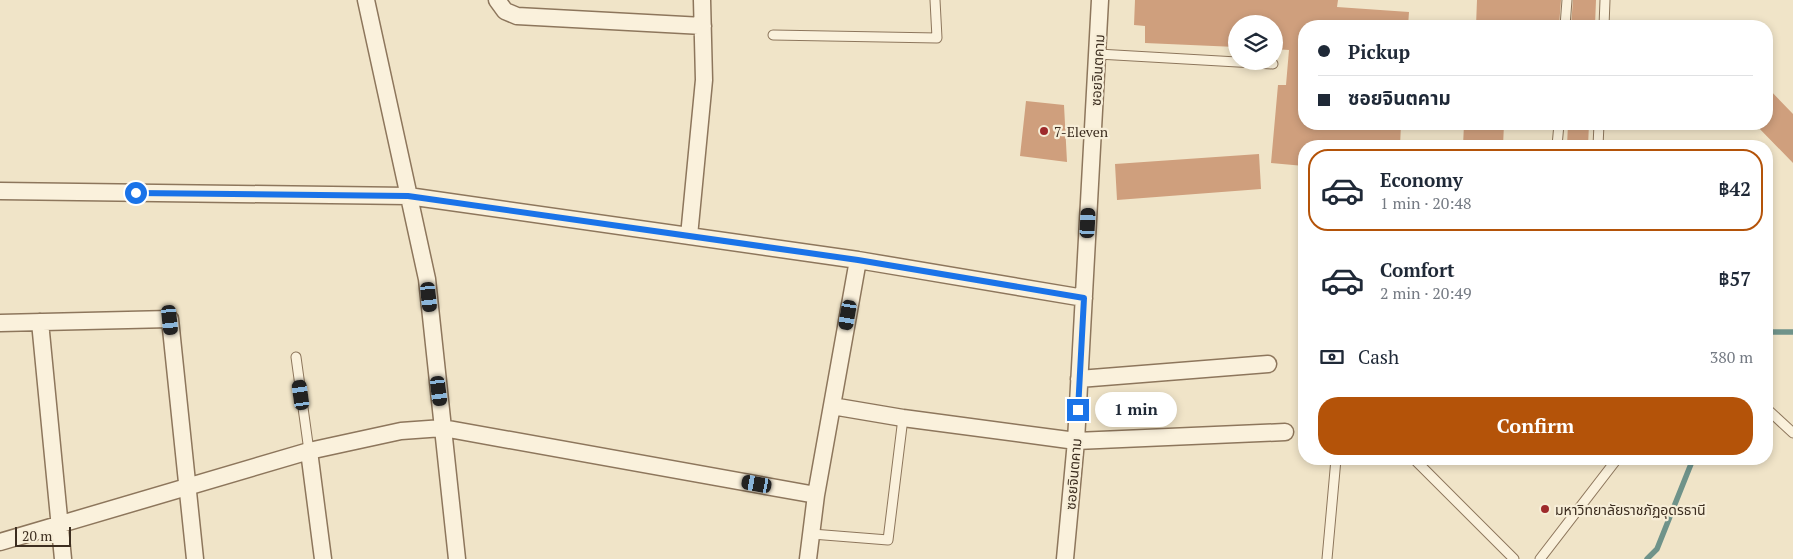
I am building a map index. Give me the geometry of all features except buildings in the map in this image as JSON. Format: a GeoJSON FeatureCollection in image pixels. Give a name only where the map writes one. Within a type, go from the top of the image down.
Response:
{"type":"FeatureCollection","features":[{"type":"Feature","properties":{"kind":"street"},"geometry":{"type":"LineString","coordinates":[[366,0],[427,279],[457,559]]}},
{"type":"Feature","properties":{"kind":"street"},"geometry":{"type":"LineString","coordinates":[[497,0],[505,11],[518,16],[703,26]]}},
{"type":"Feature","properties":{"kind":"street"},"geometry":{"type":"LineString","coordinates":[[689,236],[704,80],[702,0]]}},
{"type":"Feature","properties":{"kind":"street","name":"ซอยจินตคาม"},"geometry":{"type":"LineString","coordinates":[[1065,559],[1076,441],[1100,0]]}},
{"type":"Feature","properties":{"kind":"street"},"geometry":{"type":"LineString","coordinates":[[0,191],[408,196],[858,260],[1084,298]]}},
{"type":"Feature","properties":{"kind":"street"},"geometry":{"type":"LineString","coordinates":[[808,559],[816,495],[858,260]]}},
{"type":"Feature","properties":{"kind":"street"},"geometry":{"type":"LineString","coordinates":[[0,323],[170,320],[195,559]]}},
{"type":"Feature","properties":{"kind":"street"},"geometry":{"type":"LineString","coordinates":[[40,322],[63,559]]}},
{"type":"Feature","properties":{"kind":"street"},"geometry":{"type":"LineString","coordinates":[[1079,379],[1268,364]]}},
{"type":"Feature","properties":{"kind":"street"},"geometry":{"type":"LineString","coordinates":[[832,406],[903,418],[1076,441],[1285,432]]}},
{"type":"Feature","properties":{"kind":"street"},"geometry":{"type":"LineString","coordinates":[[0,542],[309,451],[402,431],[443,428],[816,495]]}},
{"type":"Feature","properties":{"kind":"street"},"geometry":{"type":"LineString","coordinates":[[309,451],[323,559]]}},
{"type":"Feature","properties":{"kind":"lane"},"geometry":{"type":"LineString","coordinates":[[773,36],[937,38],[935,0]]}},
{"type":"Feature","properties":{"kind":"lane"},"geometry":{"type":"LineString","coordinates":[[1565,20],[1567,0]]}},
{"type":"Feature","properties":{"kind":"lane"},"geometry":{"type":"LineString","coordinates":[[1604,20],[1605,0]]}},
{"type":"Feature","properties":{"kind":"lane"},"geometry":{"type":"LineString","coordinates":[[1098,54],[1228,61]]}},
{"type":"Feature","properties":{"kind":"lane"},"geometry":{"type":"LineString","coordinates":[[296,357],[309,451]]}},
{"type":"Feature","properties":{"kind":"lane"},"geometry":{"type":"LineString","coordinates":[[1773,414],[1792,431]]}},
{"type":"Feature","properties":{"kind":"lane"},"geometry":{"type":"LineString","coordinates":[[812,534],[888,540],[903,418]]}},
{"type":"Feature","properties":{"kind":"lane"},"geometry":{"type":"LineString","coordinates":[[1327,559],[1335,465]]}},
{"type":"Feature","properties":{"kind":"lane"},"geometry":{"type":"LineString","coordinates":[[1420,465],[1514,559]]}},
{"type":"Feature","properties":{"kind":"lane"},"geometry":{"type":"LineString","coordinates":[[1540,559],[1612,465]]}},
{"type":"Feature","properties":{"kind":"waterway"},"geometry":{"type":"LineString","coordinates":[[1773,332],[1793,332]]}},
{"type":"Feature","properties":{"kind":"waterway"},"geometry":{"type":"LineString","coordinates":[[1647,559],[1657,549],[1691,465]]}},
{"type":"Feature","properties":{"kind":"place","name":"7-Eleven"},"geometry":{"type":"Point","coordinates":[1044,131]}},
{"type":"Feature","properties":{"kind":"place","name":"มหาวิทยาลัยราชภัฏอุดรธานี"},"geometry":{"type":"Point","coordinates":[1545,509]}},
{"type":"Feature","properties":{"kind":"route"},"geometry":{"type":"LineString","coordinates":[[136,193],[408,196],[858,260],[1084,298],[1078,410]]}}]}
